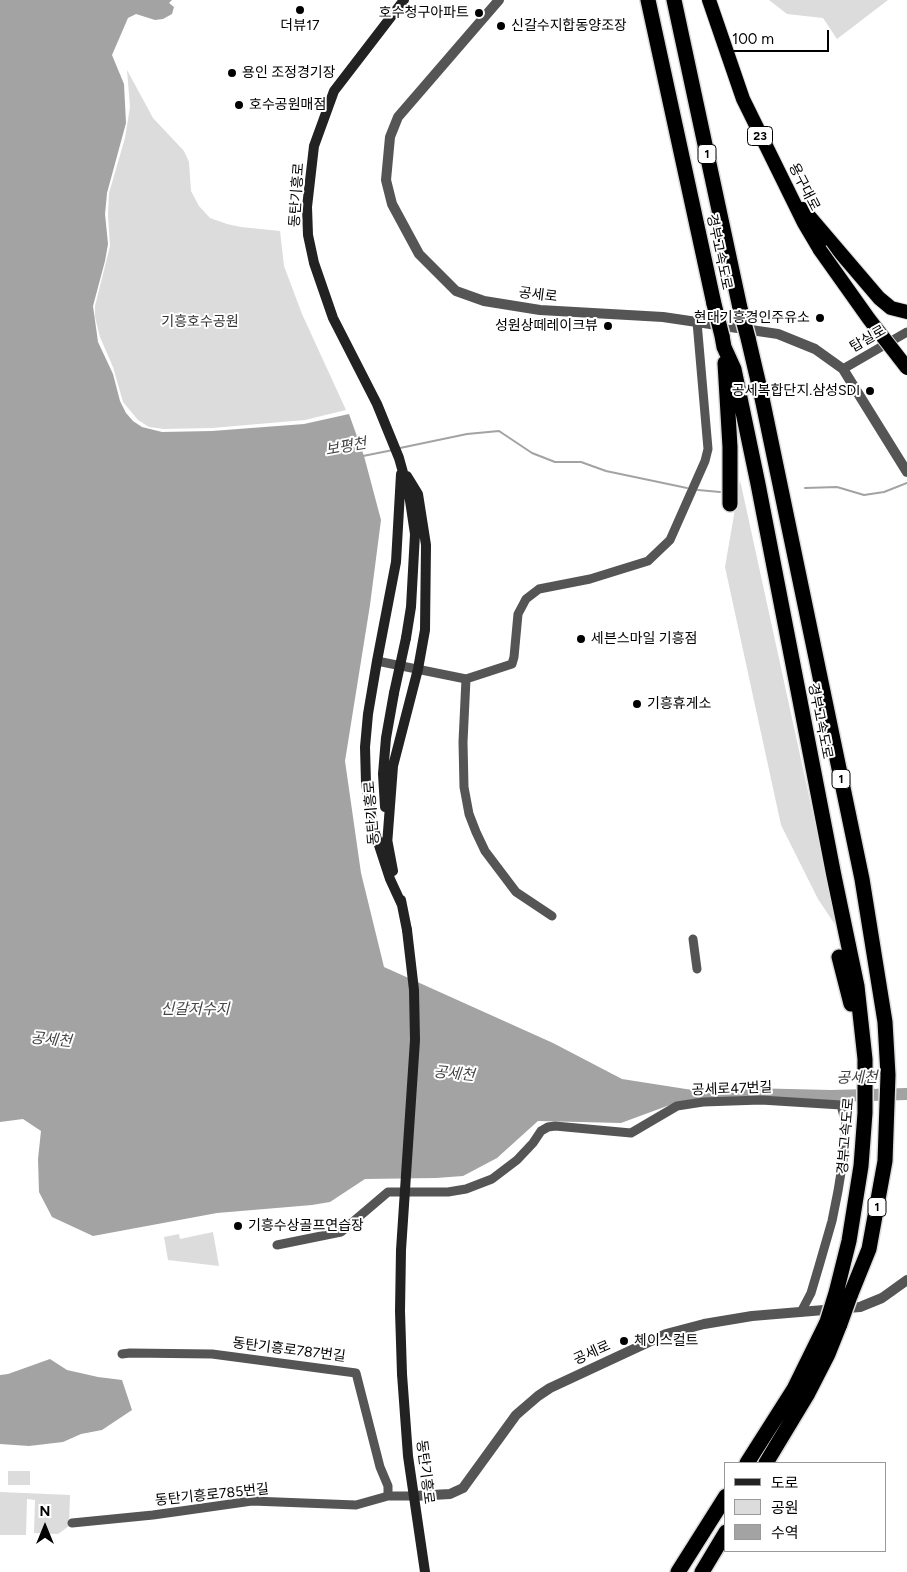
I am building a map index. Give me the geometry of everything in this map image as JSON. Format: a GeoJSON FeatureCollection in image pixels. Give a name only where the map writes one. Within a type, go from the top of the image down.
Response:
{"type":"FeatureCollection","features":[{"type":"Feature","properties":{"kind":"highway","name":"경부고속도로"},"geometry":{"type":"LineString","coordinates":[[648,0],[714,304],[723,341],[734,369],[857,986],[865,1059],[866,1113],[861,1166],[843,1294]]}},
{"type":"Feature","properties":{"kind":"highway","name":"경부고속도로"},"geometry":{"type":"LineString","coordinates":[[674,0],[740,308],[762,398],[862,879],[885,1022],[888,1075],[884,1161],[869,1249],[843,1294],[833,1323],[828,1354],[807,1395],[767,1462]]}},
{"type":"Feature","properties":{"kind":"highway","name":"용구대로"},"geometry":{"type":"LineString","coordinates":[[709,0],[743,99],[788,191],[820,250],[869,319],[907,368]]}},
{"type":"Feature","properties":{"kind":"highway"},"geometry":{"type":"LineString","coordinates":[[788,191],[878,298],[891,308],[907,312]]}},
{"type":"Feature","properties":{"kind":"highway"},"geometry":{"type":"LineString","coordinates":[[723,341],[730,484],[727,503]]}},
{"type":"Feature","properties":{"kind":"highway"},"geometry":{"type":"LineString","coordinates":[[839,957],[865,1059]]}},
{"type":"Feature","properties":{"kind":"highway","name":"경부고속도로"},"geometry":{"type":"LineString","coordinates":[[748,1462],[833,1323]]}},
{"type":"Feature","properties":{"kind":"highway"},"geometry":{"type":"LineString","coordinates":[[678,1572],[724,1499]]}},
{"type":"Feature","properties":{"kind":"highway"},"geometry":{"type":"LineString","coordinates":[[702,1572],[724,1535]]}},
{"type":"Feature","properties":{"kind":"main road","name":"동탄기흥로"},"geometry":{"type":"LineString","coordinates":[[404,0],[334,91],[314,146],[307,207],[308,236],[314,263],[333,318],[377,404],[400,462],[409,494],[415,534],[411,606],[386,738],[383,774],[387,845],[407,930],[414,990],[415,1040],[401,1250],[400,1302],[402,1374],[408,1456],[425,1572]]}},
{"type":"Feature","properties":{"kind":"main road"},"geometry":{"type":"LineString","coordinates":[[400,462],[396,562],[367,722],[366,783],[373,827],[390,879],[402,905]]}},
{"type":"Feature","properties":{"kind":"main road"},"geometry":{"type":"LineString","coordinates":[[387,845],[393,766],[418,669],[425,630],[426,545],[418,494],[400,462]]}},
{"type":"Feature","properties":{"kind":"street","name":"공세로"},"geometry":{"type":"LineString","coordinates":[[499,0],[398,117],[390,137],[386,180],[392,204],[419,254],[456,292],[484,301],[540,310],[663,317],[778,334],[815,349],[843,369],[906,470]]}},
{"type":"Feature","properties":{"kind":"street"},"geometry":{"type":"LineString","coordinates":[[377,661],[466,679],[512,664],[518,614],[526,599],[539,589],[590,579],[648,561],[670,540],[705,461],[708,449],[696,322]]}},
{"type":"Feature","properties":{"kind":"street","name":"탑실로"},"geometry":{"type":"LineString","coordinates":[[843,369],[907,332]]}},
{"type":"Feature","properties":{"kind":"street"},"geometry":{"type":"LineString","coordinates":[[466,679],[463,742],[464,787],[469,814],[485,851],[516,892],[552,916]]}},
{"type":"Feature","properties":{"kind":"street"},"geometry":{"type":"LineString","coordinates":[[693,939],[697,969]]}},
{"type":"Feature","properties":{"kind":"street","name":"공세로47번길"},"geometry":{"type":"LineString","coordinates":[[277,1245],[341,1232],[388,1192],[448,1192],[466,1189],[492,1179],[517,1160],[541,1131],[548,1127],[631,1133],[677,1106],[703,1102],[761,1100],[841,1105],[846,1124],[844,1154],[838,1192],[832,1221],[811,1293],[801,1312]]}},
{"type":"Feature","properties":{"kind":"street","name":"공세로"},"geometry":{"type":"LineString","coordinates":[[414,1496],[450,1494],[463,1488],[516,1415],[544,1392],[666,1334],[691,1327],[752,1316],[860,1307],[882,1298],[907,1280]]}},
{"type":"Feature","properties":{"kind":"street","name":"동탄기흥로787번길"},"geometry":{"type":"LineString","coordinates":[[122,1354],[212,1354],[356,1373],[380,1468],[388,1486],[388,1496]]}},
{"type":"Feature","properties":{"kind":"street","name":"동탄기흥로785번길"},"geometry":{"type":"LineString","coordinates":[[72,1523],[153,1515],[252,1501],[356,1505],[388,1496],[414,1496]]}},
{"type":"Feature","properties":{"kind":"green space"},"geometry":{"type":"Polygon","coordinates":[[[769,0],[888,0],[837,39],[823,18],[787,14],[769,0]]]}},
{"type":"Feature","properties":{"kind":"green space","name":"기흥호수공원"},"geometry":{"type":"Polygon","coordinates":[[[127,70],[153,118],[184,151],[189,162],[191,191],[199,206],[210,218],[241,227],[280,231],[284,266],[302,314],[346,410],[305,420],[212,428],[164,429],[149,427],[138,420],[123,402],[113,367],[100,337],[95,317],[95,306],[110,246],[109,193],[125,138],[130,107],[127,70]]]}},
{"type":"Feature","properties":{"kind":"green space"},"geometry":{"type":"Polygon","coordinates":[[[740,480],[838,929],[818,899],[781,825],[725,567],[740,480]]]}},
{"type":"Feature","properties":{"kind":"green space"},"geometry":{"type":"Polygon","coordinates":[[[213,1232],[219,1266],[168,1260],[164,1237],[179,1234],[180,1239],[213,1232]]]}},
{"type":"Feature","properties":{"kind":"green space"},"geometry":{"type":"Polygon","coordinates":[[[8,1471],[30,1471],[30,1485],[8,1485],[8,1471]]]}},
{"type":"Feature","properties":{"kind":"green space"},"geometry":{"type":"Polygon","coordinates":[[[0,1492],[70,1495],[69,1526],[58,1534],[34,1533],[35,1500],[27,1499],[26,1535],[0,1535],[0,1492]]]}},
{"type":"Feature","properties":{"kind":"water","name":"신갈저수지"},"geometry":{"type":"Polygon","coordinates":[[[0,0],[172,0],[169,3],[174,7],[172,14],[163,19],[155,20],[136,14],[128,18],[112,55],[124,84],[126,123],[107,193],[105,214],[108,244],[93,306],[98,342],[113,374],[120,401],[126,413],[142,427],[162,432],[212,431],[304,424],[349,414],[364,456],[381,520],[370,605],[345,761],[361,873],[384,967],[553,1043],[622,1079],[705,1092],[621,1123],[538,1121],[497,1158],[463,1176],[365,1179],[330,1202],[217,1213],[93,1236],[52,1217],[39,1192],[38,1159],[41,1131],[23,1119],[0,1122],[0,0]]]}},
{"type":"Feature","properties":{"kind":"water"},"geometry":{"type":"Polygon","coordinates":[[[50,1359],[67,1370],[122,1380],[132,1410],[102,1430],[81,1434],[63,1442],[29,1446],[0,1444],[0,1375],[50,1359]]]}},
{"type":"Feature","properties":{"kind":"waterway","name":"보평천"},"geometry":{"type":"LineString","coordinates":[[400,448],[467,434],[499,431],[532,453],[555,462],[581,462],[606,471],[687,488]]}},
{"type":"Feature","properties":{"kind":"waterway","name":"보평천"},"geometry":{"type":"LineString","coordinates":[[363,456],[393,450]]}},
{"type":"Feature","properties":{"kind":"waterway","name":"보평천"},"geometry":{"type":"LineString","coordinates":[[805,488],[837,487],[864,495],[884,492],[907,483]]}},
{"type":"Feature","properties":{"kind":"waterway","name":"보평천"},"geometry":{"type":"LineString","coordinates":[[698,490],[720,492]]}},
{"type":"Feature","properties":{"kind":"waterway","name":"공세천"},"geometry":{"type":"LineString","coordinates":[[680,1096],[907,1094]]}},
{"type":"Feature","properties":{"kind":"place","name":"더뷰17"},"geometry":{"type":"Point","coordinates":[300,10]}},
{"type":"Feature","properties":{"kind":"place","name":"호수청구아파트"},"geometry":{"type":"Point","coordinates":[479,13]}},
{"type":"Feature","properties":{"kind":"place","name":"신갈수지합동양조장"},"geometry":{"type":"Point","coordinates":[501,26]}},
{"type":"Feature","properties":{"kind":"place","name":"용인 조정경기장"},"geometry":{"type":"Point","coordinates":[232,73]}},
{"type":"Feature","properties":{"kind":"place","name":"호수공원매점"},"geometry":{"type":"Point","coordinates":[239,105]}},
{"type":"Feature","properties":{"kind":"place","name":"현대기흥경인주유소"},"geometry":{"type":"Point","coordinates":[820,318]}},
{"type":"Feature","properties":{"kind":"place","name":"성원상떼레이크뷰"},"geometry":{"type":"Point","coordinates":[608,326]}},
{"type":"Feature","properties":{"kind":"place","name":"공세복합단지.삼성SDI"},"geometry":{"type":"Point","coordinates":[870,391]}},
{"type":"Feature","properties":{"kind":"place","name":"세븐스마일 기흥점"},"geometry":{"type":"Point","coordinates":[581,639]}},
{"type":"Feature","properties":{"kind":"place","name":"기흥휴게소"},"geometry":{"type":"Point","coordinates":[637,704]}},
{"type":"Feature","properties":{"kind":"place","name":"기흥수상골프연습장"},"geometry":{"type":"Point","coordinates":[238,1226]}},
{"type":"Feature","properties":{"kind":"place","name":"체이스컬트"},"geometry":{"type":"Point","coordinates":[624,1341]}}]}
